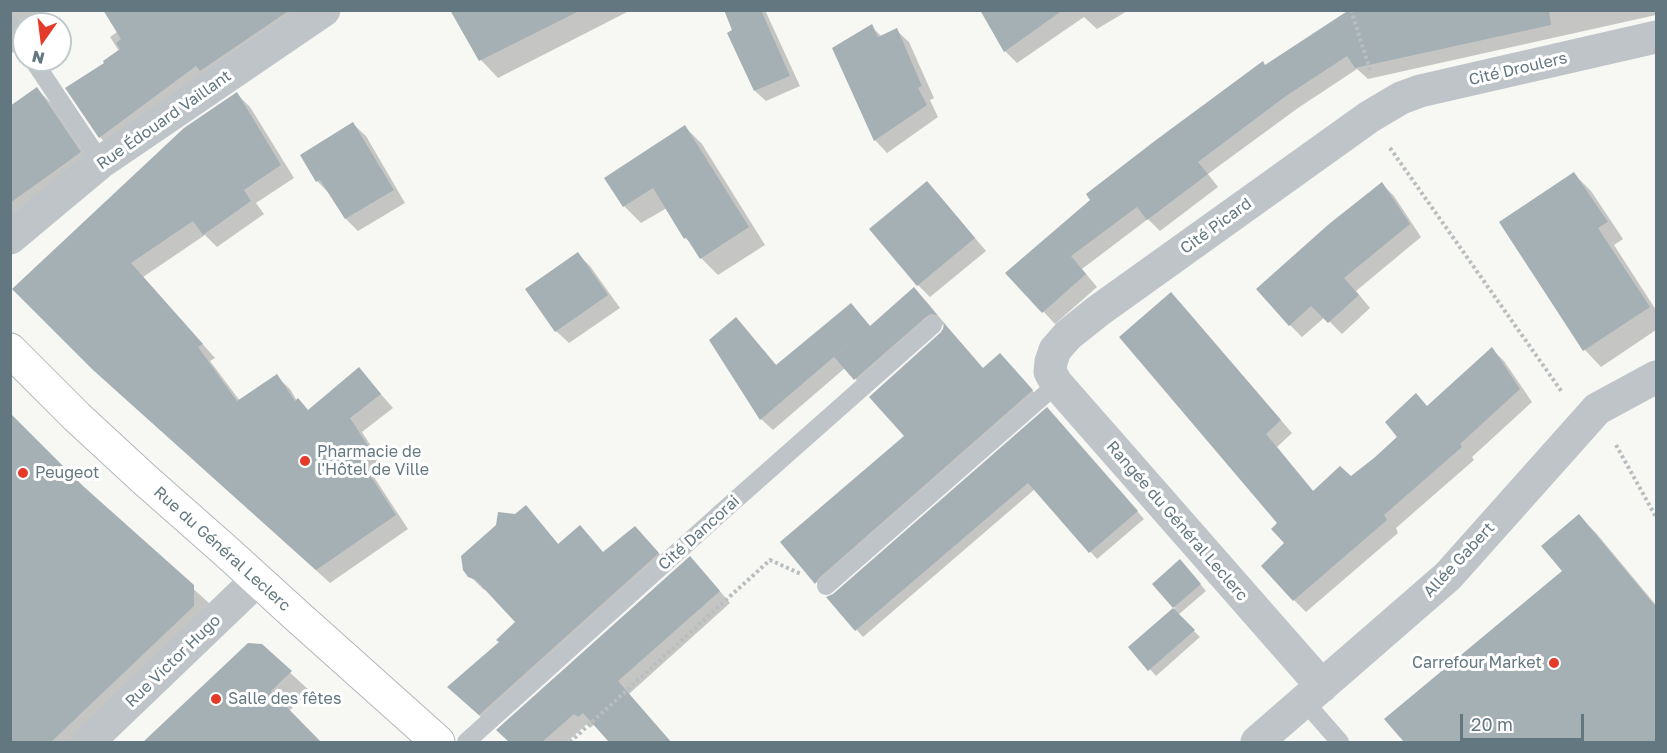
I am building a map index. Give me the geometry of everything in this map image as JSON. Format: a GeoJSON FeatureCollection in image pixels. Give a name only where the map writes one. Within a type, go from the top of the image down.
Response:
{"type":"FeatureCollection","features":[{"type":"Feature","properties":{"kind":"street","name":"Rue Édouard Vaillant"},"geometry":{"type":"LineString","coordinates":[[10,238],[101,162],[324,10]]}},
{"type":"Feature","properties":{"kind":"street","name":"Cité Droulers"},"geometry":{"type":"LineString","coordinates":[[1376,112],[1401,98],[1420,91],[1656,37]]}},
{"type":"Feature","properties":{"kind":"street","name":"Cité Picard"},"geometry":{"type":"LineString","coordinates":[[1057,384],[1050,372],[1051,362],[1055,350],[1068,335],[1098,311],[1376,112]]}},
{"type":"Feature","properties":{"kind":"street","name":"Rue du Général Leclerc"},"geometry":{"type":"LineString","coordinates":[[10,350],[77,417],[143,478],[438,742]]}},
{"type":"Feature","properties":{"kind":"street","name":"Allée Gabert"},"geometry":{"type":"LineString","coordinates":[[1257,742],[1448,576],[1590,415],[1656,377]]}},
{"type":"Feature","properties":{"kind":"street","name":"Rangée du Général Leclerc"},"geometry":{"type":"LineString","coordinates":[[1057,384],[1313,694]]}},
{"type":"Feature","properties":{"kind":"street","name":"Rue Victor Hugo"},"geometry":{"type":"LineString","coordinates":[[88,742],[257,580]]}},
{"type":"Feature","properties":{"kind":"lane"},"geometry":{"type":"LineString","coordinates":[[41,72],[101,162]]}},
{"type":"Feature","properties":{"kind":"lane","name":"Cité Dancorai"},"geometry":{"type":"LineString","coordinates":[[466,742],[933,325]]}},
{"type":"Feature","properties":{"kind":"lane"},"geometry":{"type":"LineString","coordinates":[[826,586],[1057,384]]}},
{"type":"Feature","properties":{"kind":"lane"},"geometry":{"type":"LineString","coordinates":[[1313,694],[1340,742]]}},
{"type":"Feature","properties":{"kind":"path"},"geometry":{"type":"LineString","coordinates":[[1351,10],[1376,112],[1590,415],[1656,518]]}},
{"type":"Feature","properties":{"kind":"path"},"geometry":{"type":"LineString","coordinates":[[570,742],[770,560],[826,586]]}},
{"type":"Feature","properties":{"kind":"building"},"geometry":{"type":"Polygon","coordinates":[[[103,10],[290,10],[200,71],[196,66],[99,138],[65,88],[104,63],[103,61],[120,49],[116,43],[121,39],[103,10]]]}},
{"type":"Feature","properties":{"kind":"building"},"geometry":{"type":"Polygon","coordinates":[[[450,10],[581,10],[479,61],[450,10]]]}},
{"type":"Feature","properties":{"kind":"building"},"geometry":{"type":"Polygon","coordinates":[[[724,10],[761,10],[790,76],[754,91],[727,33],[732,30],[724,10]]]}},
{"type":"Feature","properties":{"kind":"building"},"geometry":{"type":"Polygon","coordinates":[[[980,10],[1063,10],[1004,52],[980,10]]]}},
{"type":"Feature","properties":{"kind":"building"},"geometry":{"type":"Polygon","coordinates":[[[1349,10],[1549,10],[1551,25],[1355,68],[1347,56],[1286,96],[1198,162],[1208,174],[1147,220],[1137,207],[1071,256],[1086,274],[1042,313],[1005,273],[1090,200],[1086,194],[1156,140],[1263,61],[1265,65],[1349,10]]]}},
{"type":"Feature","properties":{"kind":"building"},"geometry":{"type":"Polygon","coordinates":[[[872,24],[878,37],[897,28],[922,86],[918,88],[927,105],[874,141],[832,48],[872,24]]]}},
{"type":"Feature","properties":{"kind":"building"},"geometry":{"type":"Polygon","coordinates":[[[37,87],[81,152],[10,203],[10,106],[37,87]]]}},
{"type":"Feature","properties":{"kind":"building"},"geometry":{"type":"Polygon","coordinates":[[[237,92],[281,165],[244,190],[251,201],[203,235],[193,221],[131,263],[203,344],[198,347],[237,401],[277,374],[295,401],[298,398],[308,410],[359,367],[381,394],[350,418],[370,449],[358,457],[396,515],[316,570],[93,370],[12,289],[184,128],[237,92]]]}},
{"type":"Feature","properties":{"kind":"building"},"geometry":{"type":"Polygon","coordinates":[[[353,122],[394,190],[345,219],[320,180],[316,182],[300,155],[353,122]]]}},
{"type":"Feature","properties":{"kind":"building"},"geometry":{"type":"Polygon","coordinates":[[[685,125],[749,227],[700,259],[686,237],[684,239],[653,188],[623,207],[604,178],[685,125]]]}},
{"type":"Feature","properties":{"kind":"building"},"geometry":{"type":"Polygon","coordinates":[[[1574,172],[1608,222],[1598,228],[1650,307],[1583,351],[1499,222],[1574,172]]]}},
{"type":"Feature","properties":{"kind":"building"},"geometry":{"type":"Polygon","coordinates":[[[927,181],[975,238],[917,286],[869,229],[927,181]]]}},
{"type":"Feature","properties":{"kind":"building"},"geometry":{"type":"Polygon","coordinates":[[[1382,182],[1410,224],[1344,278],[1359,295],[1328,323],[1311,306],[1289,326],[1256,289],[1329,224],[1382,182]]]}},
{"type":"Feature","properties":{"kind":"building"},"geometry":{"type":"Polygon","coordinates":[[[578,252],[608,295],[555,332],[525,289],[578,252]]]}},
{"type":"Feature","properties":{"kind":"building"},"geometry":{"type":"Polygon","coordinates":[[[914,287],[937,315],[931,314],[926,317],[854,380],[834,357],[856,338],[760,420],[709,340],[736,317],[776,365],[851,303],[870,326],[914,287]]]}},
{"type":"Feature","properties":{"kind":"building"},"geometry":{"type":"Polygon","coordinates":[[[1171,292],[1281,420],[1266,434],[1313,491],[1340,466],[1351,476],[1374,458],[1397,437],[1385,422],[1416,393],[1427,406],[1492,347],[1520,389],[1460,444],[1462,447],[1384,515],[1387,520],[1293,601],[1261,566],[1284,543],[1271,529],[1277,523],[1119,337],[1171,292]]]}},
{"type":"Feature","properties":{"kind":"building"},"geometry":{"type":"Polygon","coordinates":[[[944,323],[983,368],[1000,353],[1033,390],[819,578],[815,584],[780,542],[904,436],[869,397],[940,333],[944,323]]]}},
{"type":"Feature","properties":{"kind":"building"},"geometry":{"type":"Polygon","coordinates":[[[1047,407],[1138,511],[1089,553],[1028,483],[855,631],[826,597],[833,594],[1047,407]]]}},
{"type":"Feature","properties":{"kind":"building"},"geometry":{"type":"Polygon","coordinates":[[[10,413],[83,486],[194,585],[194,606],[51,742],[10,742],[10,413]]]}},
{"type":"Feature","properties":{"kind":"building"},"geometry":{"type":"Polygon","coordinates":[[[526,505],[558,544],[580,525],[603,552],[635,526],[659,553],[479,715],[447,687],[499,642],[496,640],[515,622],[476,580],[468,577],[463,570],[461,556],[496,525],[498,512],[515,514],[526,505]]]}},
{"type":"Feature","properties":{"kind":"building","name":"Carrefour Market"},"geometry":{"type":"Polygon","coordinates":[[[1579,514],[1656,607],[1656,742],[1404,742],[1384,719],[1562,571],[1541,546],[1579,514]]]}},
{"type":"Feature","properties":{"kind":"building"},"geometry":{"type":"Polygon","coordinates":[[[690,556],[720,591],[618,681],[671,742],[609,742],[583,713],[578,717],[574,714],[542,742],[509,742],[496,730],[690,556]]]}},
{"type":"Feature","properties":{"kind":"building"},"geometry":{"type":"Polygon","coordinates":[[[1180,559],[1201,584],[1173,608],[1152,584],[1180,559]]]}},
{"type":"Feature","properties":{"kind":"building"},"geometry":{"type":"Polygon","coordinates":[[[1173,608],[1195,630],[1148,671],[1128,647],[1173,608]]]}},
{"type":"Feature","properties":{"kind":"building","name":"Salle des fêtes"},"geometry":{"type":"Polygon","coordinates":[[[248,643],[262,644],[292,671],[271,691],[321,742],[143,742],[248,643]]]}},
{"type":"Feature","properties":{"kind":"place","name":"Pharmacie de l'Hôtel de Ville"},"geometry":{"type":"Point","coordinates":[305,461]}},
{"type":"Feature","properties":{"kind":"place","name":"Peugeot"},"geometry":{"type":"Point","coordinates":[23,473]}},
{"type":"Feature","properties":{"kind":"place","name":"Carrefour Market"},"geometry":{"type":"Point","coordinates":[1554,663]}},
{"type":"Feature","properties":{"kind":"place","name":"Salle des fêtes"},"geometry":{"type":"Point","coordinates":[216,699]}}]}
